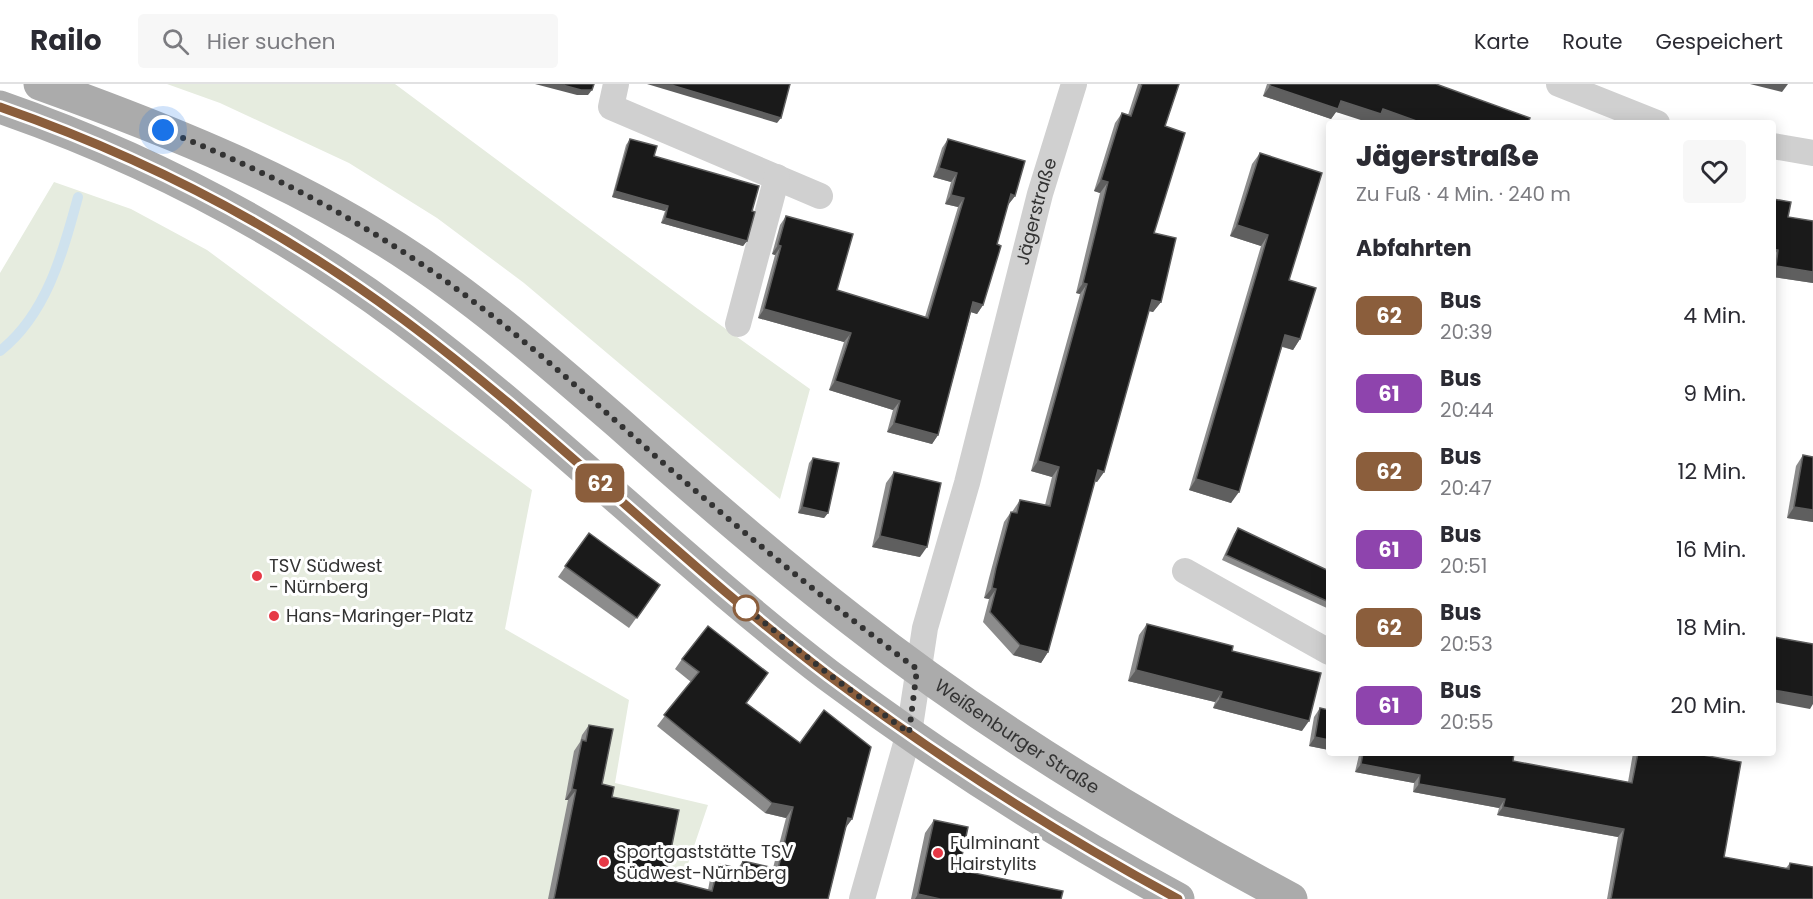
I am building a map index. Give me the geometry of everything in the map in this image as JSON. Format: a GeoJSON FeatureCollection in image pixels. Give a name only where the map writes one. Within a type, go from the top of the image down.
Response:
{"type":"FeatureCollection","features":[{"type":"Feature","properties":{"kind":"main road","name":"Weißenburger Straße"},"geometry":{"type":"LineString","coordinates":[[40,84],[121,113],[244,164],[331,208],[415,260],[507,328],[781,563],[917,669],[1023,742],[1124,806],[1291,899]]}},
{"type":"Feature","properties":{"kind":"main road"},"geometry":{"type":"LineString","coordinates":[[0,107],[85,139],[191,188],[279,237],[387,308],[478,378],[759,619],[827,673],[909,733],[1038,818],[1178,899]]}},
{"type":"Feature","properties":{"kind":"street"},"geometry":{"type":"LineString","coordinates":[[616,84],[611,107],[820,196]]}},
{"type":"Feature","properties":{"kind":"street","name":"Jägerstraße"},"geometry":{"type":"LineString","coordinates":[[862,899],[909,733],[925,628],[967,483],[1040,194],[1074,84]]}},
{"type":"Feature","properties":{"kind":"street"},"geometry":{"type":"LineString","coordinates":[[1559,84],[1649,120]]}},
{"type":"Feature","properties":{"kind":"street"},"geometry":{"type":"LineString","coordinates":[[1776,147],[1813,153]]}},
{"type":"Feature","properties":{"kind":"street"},"geometry":{"type":"LineString","coordinates":[[738,324],[777,177]]}},
{"type":"Feature","properties":{"kind":"street"},"geometry":{"type":"LineString","coordinates":[[1185,571],[1326,650]]}},
{"type":"Feature","properties":{"kind":"shaded area"},"geometry":{"type":"Polygon","coordinates":[[[167,84],[395,84],[698,309],[810,389],[780,499],[524,283],[437,218],[349,163],[220,103],[167,84]]]}},
{"type":"Feature","properties":{"kind":"shaded area","name":"TSV Südwest - Nürnberg"},"geometry":{"type":"Polygon","coordinates":[[[54,182],[131,209],[207,250],[532,490],[505,629],[629,700],[615,783],[708,805],[676,899],[0,899],[0,273],[54,182]]]}},
{"type":"Feature","properties":{"kind":"building"},"geometry":{"type":"Polygon","coordinates":[[[559,84],[594,84],[592,90],[581,90],[559,84]]]}},
{"type":"Feature","properties":{"kind":"building"},"geometry":{"type":"Polygon","coordinates":[[[668,84],[790,84],[781,118],[668,84]]]}},
{"type":"Feature","properties":{"kind":"building"},"geometry":{"type":"Polygon","coordinates":[[[1142,84],[1179,84],[1165,126],[1185,133],[1154,233],[1176,238],[1161,302],[1152,300],[1104,472],[1098,470],[1048,652],[1020,645],[990,612],[996,589],[992,588],[1011,512],[1017,513],[1020,500],[1050,506],[1059,467],[1038,461],[1087,284],[1083,283],[1108,182],[1101,180],[1122,113],[1131,116],[1142,84]]]}},
{"type":"Feature","properties":{"kind":"building"},"geometry":{"type":"Polygon","coordinates":[[[1271,84],[1436,84],[1530,118],[1529,120],[1414,120],[1383,109],[1381,114],[1341,101],[1338,109],[1270,86],[1271,84]]]}},
{"type":"Feature","properties":{"kind":"building"},"geometry":{"type":"Polygon","coordinates":[[[630,139],[657,146],[654,156],[759,186],[747,241],[665,218],[668,206],[615,191],[630,139]]]}},
{"type":"Feature","properties":{"kind":"building"},"geometry":{"type":"Polygon","coordinates":[[[948,139],[1025,161],[1015,196],[1011,194],[997,244],[1001,246],[983,305],[973,302],[938,435],[894,423],[900,401],[835,381],[851,333],[764,309],[781,246],[778,245],[786,216],[853,234],[837,290],[928,318],[964,198],[951,195],[957,173],[939,168],[948,139]]]}},
{"type":"Feature","properties":{"kind":"building"},"geometry":{"type":"Polygon","coordinates":[[[1260,153],[1322,173],[1289,280],[1316,288],[1300,339],[1285,335],[1239,492],[1196,479],[1268,235],[1237,225],[1260,153]]]}},
{"type":"Feature","properties":{"kind":"building"},"geometry":{"type":"Polygon","coordinates":[[[1776,200],[1791,202],[1788,217],[1813,221],[1813,272],[1776,266],[1778,250],[1776,250],[1776,200]]]}},
{"type":"Feature","properties":{"kind":"building"},"geometry":{"type":"Polygon","coordinates":[[[1803,455],[1813,457],[1813,510],[1794,507],[1803,455]]]}},
{"type":"Feature","properties":{"kind":"building"},"geometry":{"type":"Polygon","coordinates":[[[813,458],[839,463],[828,513],[802,507],[813,458]]]}},
{"type":"Feature","properties":{"kind":"building"},"geometry":{"type":"Polygon","coordinates":[[[894,472],[941,483],[927,547],[880,536],[894,472]]]}},
{"type":"Feature","properties":{"kind":"building"},"geometry":{"type":"Polygon","coordinates":[[[1238,528],[1326,570],[1326,601],[1226,555],[1238,528]]]}},
{"type":"Feature","properties":{"kind":"building"},"geometry":{"type":"Polygon","coordinates":[[[589,533],[660,585],[637,618],[565,566],[589,533]]]}},
{"type":"Feature","properties":{"kind":"building"},"geometry":{"type":"Polygon","coordinates":[[[1147,624],[1233,646],[1232,651],[1321,673],[1309,721],[1220,698],[1222,692],[1136,670],[1147,624]]]}},
{"type":"Feature","properties":{"kind":"building"},"geometry":{"type":"Polygon","coordinates":[[[708,626],[768,673],[746,703],[800,743],[824,710],[871,747],[852,819],[848,818],[828,899],[554,899],[576,790],[572,789],[582,740],[586,741],[589,725],[613,729],[602,784],[614,787],[612,797],[679,810],[665,879],[712,891],[719,864],[741,869],[743,861],[778,869],[793,807],[772,803],[664,715],[699,672],[682,659],[708,626]]]}},
{"type":"Feature","properties":{"kind":"building"},"geometry":{"type":"Polygon","coordinates":[[[1776,637],[1813,644],[1813,697],[1776,691],[1776,637]]]}},
{"type":"Feature","properties":{"kind":"building"},"geometry":{"type":"Polygon","coordinates":[[[1320,708],[1326,709],[1326,739],[1315,737],[1320,708]]]}},
{"type":"Feature","properties":{"kind":"building"},"geometry":{"type":"Polygon","coordinates":[[[1362,756],[1514,756],[1513,761],[1632,783],[1637,756],[1708,756],[1741,762],[1724,857],[1789,869],[1790,863],[1813,867],[1813,899],[1611,899],[1624,829],[1503,807],[1505,799],[1419,784],[1420,775],[1361,764],[1362,756]]]}},
{"type":"Feature","properties":{"kind":"building"},"geometry":{"type":"Polygon","coordinates":[[[934,820],[968,827],[959,870],[1063,891],[1061,899],[940,899],[918,894],[934,820]]]}},
{"type":"Feature","properties":{"kind":"waterway"},"geometry":{"type":"LineString","coordinates":[[0,351],[30,319],[41,301],[59,260],[78,197]]}},
{"type":"Feature","properties":{"kind":"bus line","name":"62"},"geometry":{"type":"LineString","coordinates":[[0,107],[75,135],[182,184],[269,232],[346,280],[402,319],[478,378],[686,558],[827,673],[909,733],[986,785],[1106,860],[1178,899]]}},
{"type":"Feature","properties":{"kind":"place","name":"TSV Südwest - Nürnberg"},"geometry":{"type":"Point","coordinates":[257,576]}},
{"type":"Feature","properties":{"kind":"place","name":"Hans-Maringer-Platz"},"geometry":{"type":"Point","coordinates":[274,616]}},
{"type":"Feature","properties":{"kind":"place","name":"Fulminant Hairstylits"},"geometry":{"type":"Point","coordinates":[938,853]}},
{"type":"Feature","properties":{"kind":"place","name":"Sportgaststätte TSV Südwest-Nürnberg"},"geometry":{"type":"Point","coordinates":[604,862]}},
{"type":"Feature","properties":{"kind":"route"},"geometry":{"type":"LineString","coordinates":[[163,130],[244,164],[331,208],[415,260],[492,316],[566,376],[600,408],[781,563],[917,669],[909,733],[827,673],[746,608]]}}]}
